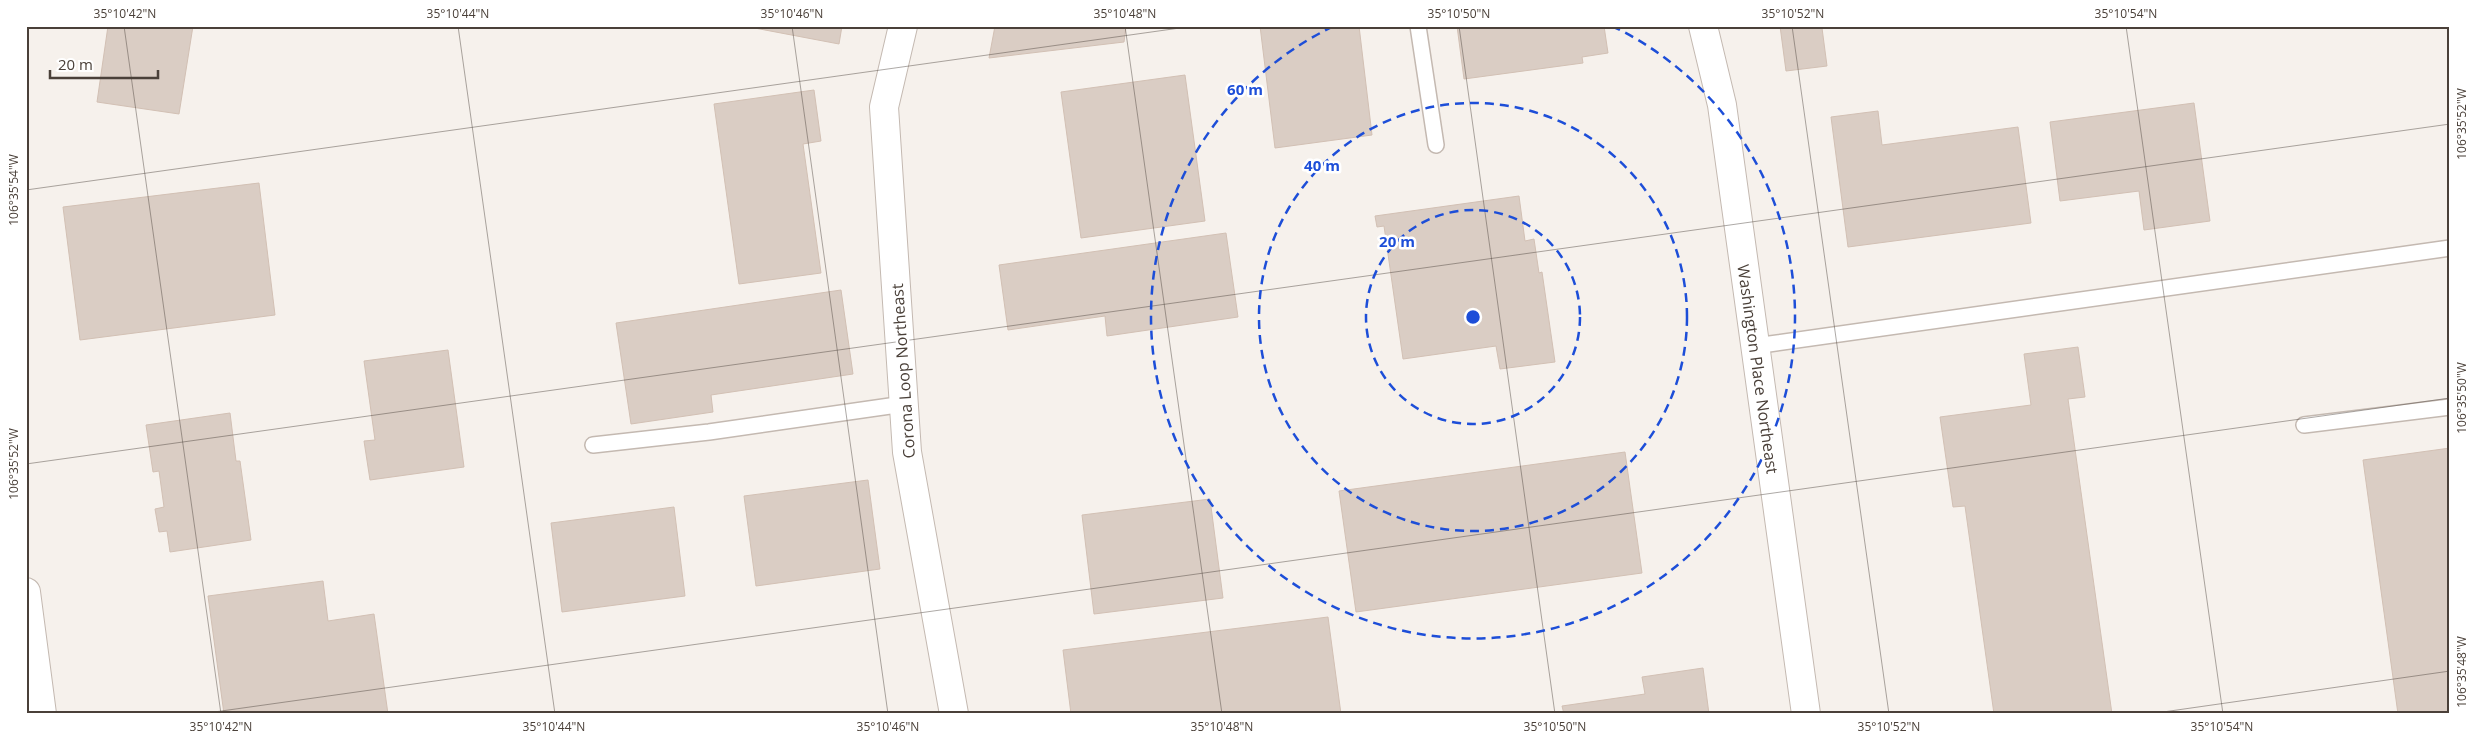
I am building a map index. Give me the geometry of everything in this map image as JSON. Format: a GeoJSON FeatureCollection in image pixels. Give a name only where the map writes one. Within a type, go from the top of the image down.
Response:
{"type":"FeatureCollection","features":[{"type":"Feature","properties":{"kind":"street","name":"Corona Loop Northeast"},"geometry":{"type":"LineString","coordinates":[[903,26],[884,107],[907,452],[954,714]]}},
{"type":"Feature","properties":{"kind":"street","name":"Washington Place Northeast"},"geometry":{"type":"LineString","coordinates":[[1703,26],[1722,106],[1806,714]]}},
{"type":"Feature","properties":{"kind":"street"},"geometry":{"type":"LineString","coordinates":[[26,592],[42,714]]}},
{"type":"Feature","properties":{"kind":"lane"},"geometry":{"type":"LineString","coordinates":[[1418,26],[1436,145]]}},
{"type":"Feature","properties":{"kind":"lane"},"geometry":{"type":"LineString","coordinates":[[1754,346],[2450,248]]}},
{"type":"Feature","properties":{"kind":"lane"},"geometry":{"type":"LineString","coordinates":[[593,445],[709,432],[904,404]]}},
{"type":"Feature","properties":{"kind":"lane"},"geometry":{"type":"LineString","coordinates":[[2304,424],[2450,407]]}},
{"type":"Feature","properties":{"kind":"building"},"geometry":{"type":"Polygon","coordinates":[[[108,26],[193,26],[179,114],[97,102],[108,26]]]}},
{"type":"Feature","properties":{"kind":"building"},"geometry":{"type":"Polygon","coordinates":[[[744,26],[842,26],[839,44],[744,26]]]}},
{"type":"Feature","properties":{"kind":"building"},"geometry":{"type":"Polygon","coordinates":[[[995,26],[1126,26],[1124,42],[989,58],[995,26]]]}},
{"type":"Feature","properties":{"kind":"building"},"geometry":{"type":"Polygon","coordinates":[[[1260,26],[1359,26],[1372,135],[1275,148],[1260,26]]]}},
{"type":"Feature","properties":{"kind":"building"},"geometry":{"type":"Polygon","coordinates":[[[1457,26],[1604,26],[1608,53],[1582,57],[1583,63],[1464,79],[1457,26]]]}},
{"type":"Feature","properties":{"kind":"building"},"geometry":{"type":"Polygon","coordinates":[[[1780,26],[1834,26],[1822,28],[1827,66],[1786,71],[1780,26]]]}},
{"type":"Feature","properties":{"kind":"building"},"geometry":{"type":"Polygon","coordinates":[[[1185,75],[1205,221],[1081,238],[1061,92],[1185,75]]]}},
{"type":"Feature","properties":{"kind":"building"},"geometry":{"type":"Polygon","coordinates":[[[814,90],[821,141],[803,144],[821,273],[739,284],[714,104],[814,90]]]}},
{"type":"Feature","properties":{"kind":"building"},"geometry":{"type":"Polygon","coordinates":[[[2194,103],[2210,221],[2144,230],[2139,191],[2060,201],[2050,122],[2194,103]]]}},
{"type":"Feature","properties":{"kind":"building"},"geometry":{"type":"Polygon","coordinates":[[[1878,111],[1882,145],[2018,127],[2031,223],[1848,247],[1831,117],[1878,111]]]}},
{"type":"Feature","properties":{"kind":"building"},"geometry":{"type":"Polygon","coordinates":[[[259,183],[275,315],[80,340],[63,207],[259,183]]]}},
{"type":"Feature","properties":{"kind":"building"},"geometry":{"type":"Polygon","coordinates":[[[1519,196],[1525,241],[1534,239],[1539,273],[1542,272],[1555,362],[1500,369],[1496,346],[1403,359],[1384,226],[1377,227],[1375,216],[1519,196]]]}},
{"type":"Feature","properties":{"kind":"building"},"geometry":{"type":"Polygon","coordinates":[[[1226,233],[1238,317],[1107,336],[1105,316],[1008,330],[999,265],[1226,233]]]}},
{"type":"Feature","properties":{"kind":"building"},"geometry":{"type":"Polygon","coordinates":[[[841,290],[853,374],[711,395],[713,412],[631,424],[616,323],[841,290]]]}},
{"type":"Feature","properties":{"kind":"building"},"geometry":{"type":"Polygon","coordinates":[[[2078,347],[2085,397],[2068,399],[2112,714],[1994,714],[1965,506],[1953,507],[1940,417],[2031,405],[2024,354],[2078,347]]]}},
{"type":"Feature","properties":{"kind":"building"},"geometry":{"type":"Polygon","coordinates":[[[448,350],[464,467],[370,480],[364,441],[375,440],[364,361],[448,350]]]}},
{"type":"Feature","properties":{"kind":"building"},"geometry":{"type":"Polygon","coordinates":[[[230,413],[236,461],[240,461],[251,540],[170,552],[167,531],[159,532],[155,509],[164,507],[159,471],[153,472],[146,425],[230,413]]]}},
{"type":"Feature","properties":{"kind":"building"},"geometry":{"type":"Polygon","coordinates":[[[2450,448],[2450,713],[2398,714],[2363,460],[2450,448]]]}},
{"type":"Feature","properties":{"kind":"building"},"geometry":{"type":"Polygon","coordinates":[[[1625,452],[1642,573],[1356,612],[1339,491],[1625,452]]]}},
{"type":"Feature","properties":{"kind":"building"},"geometry":{"type":"Polygon","coordinates":[[[868,480],[880,569],[756,586],[744,496],[868,480]]]}},
{"type":"Feature","properties":{"kind":"building"},"geometry":{"type":"Polygon","coordinates":[[[1210,499],[1223,598],[1094,614],[1082,515],[1210,499]]]}},
{"type":"Feature","properties":{"kind":"building"},"geometry":{"type":"Polygon","coordinates":[[[674,507],[685,596],[562,612],[551,523],[674,507]]]}},
{"type":"Feature","properties":{"kind":"building"},"geometry":{"type":"Polygon","coordinates":[[[323,581],[328,621],[374,614],[388,714],[224,714],[208,596],[323,581]]]}},
{"type":"Feature","properties":{"kind":"building"},"geometry":{"type":"Polygon","coordinates":[[[1328,617],[1341,714],[1071,714],[1063,650],[1328,617]]]}},
{"type":"Feature","properties":{"kind":"building"},"geometry":{"type":"Polygon","coordinates":[[[1703,668],[1709,714],[1564,714],[1562,706],[1645,694],[1642,677],[1703,668]]]}}]}
